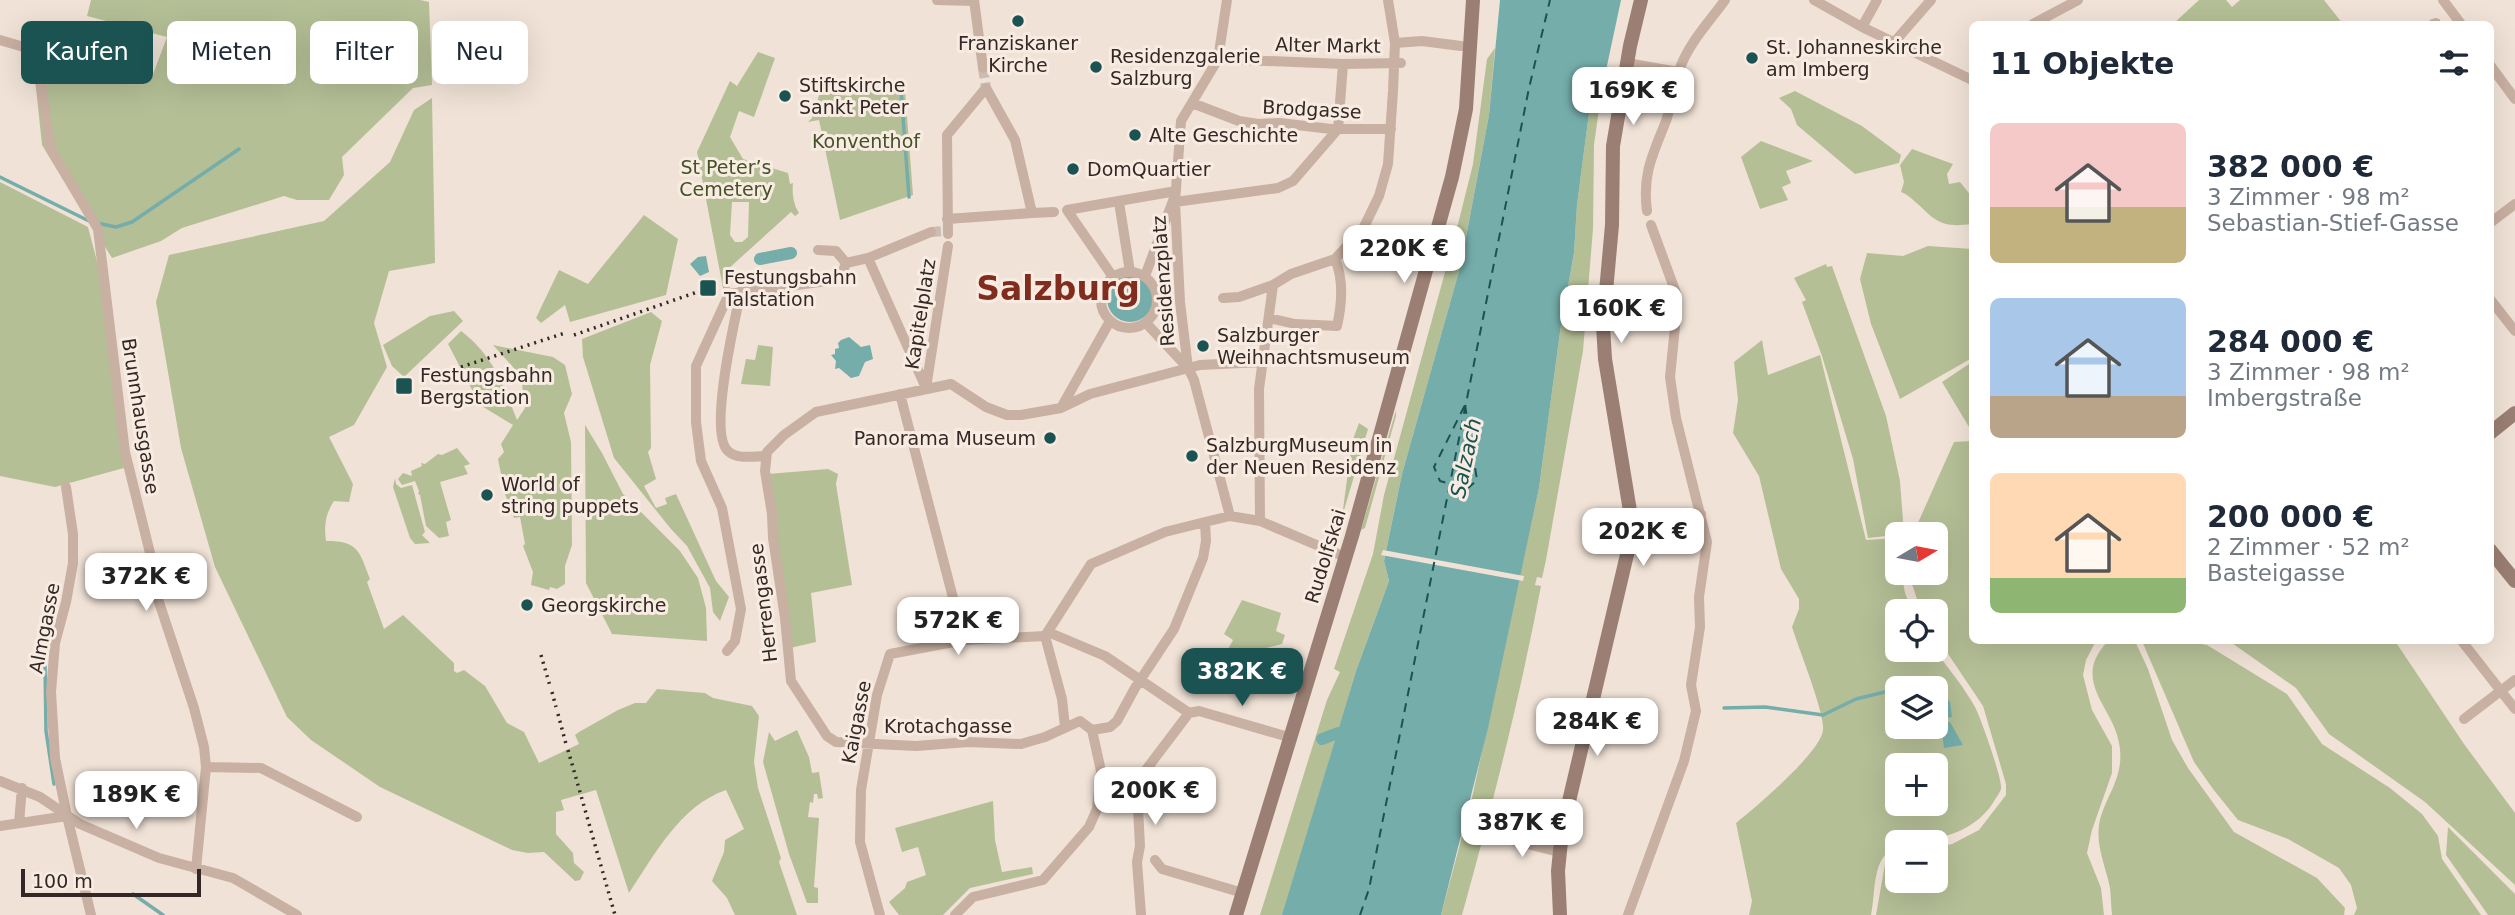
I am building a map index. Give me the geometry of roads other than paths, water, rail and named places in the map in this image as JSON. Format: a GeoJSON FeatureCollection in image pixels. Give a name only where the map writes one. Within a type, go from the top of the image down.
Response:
{"type":"FeatureCollection","features":[{"type":"Feature","properties":{"kind":"main road","name":"Rudolfskai"},"geometry":{"type":"LineString","coordinates":[[1236,915],[1345,557],[1452,177],[1466,109],[1474,0]]}},
{"type":"Feature","properties":{"kind":"main road"},"geometry":{"type":"LineString","coordinates":[[1560,915],[1559,852],[1633,529],[1603,338],[1612,225],[1613,146],[1641,0]]}},
{"type":"Feature","properties":{"kind":"main road"},"geometry":{"type":"LineString","coordinates":[[2494,430],[2515,414]]}},
{"type":"Feature","properties":{"kind":"main road"},"geometry":{"type":"LineString","coordinates":[[2494,555],[2515,581]]}},
{"type":"Feature","properties":{"kind":"street"},"geometry":{"type":"LineString","coordinates":[[937,0],[974,1],[983,68]]}},
{"type":"Feature","properties":{"kind":"street"},"geometry":{"type":"LineString","coordinates":[[1192,103],[1218,59],[1227,0]]}},
{"type":"Feature","properties":{"kind":"street","name":"Alter Markt"},"geometry":{"type":"LineString","coordinates":[[1218,59],[1343,64],[1398,63],[1388,0]]}},
{"type":"Feature","properties":{"kind":"street"},"geometry":{"type":"LineString","coordinates":[[1647,211],[1644,193],[1647,170],[1667,120],[1678,72],[1690,48],[1725,0]]}},
{"type":"Feature","properties":{"kind":"street"},"geometry":{"type":"LineString","coordinates":[[1814,0],[1892,45],[1969,76]]}},
{"type":"Feature","properties":{"kind":"street"},"geometry":{"type":"LineString","coordinates":[[1862,27],[1877,0]]}},
{"type":"Feature","properties":{"kind":"street"},"geometry":{"type":"LineString","coordinates":[[1892,45],[1930,0]]}},
{"type":"Feature","properties":{"kind":"street"},"geometry":{"type":"LineString","coordinates":[[2039,21],[2078,0]]}},
{"type":"Feature","properties":{"kind":"street"},"geometry":{"type":"LineString","coordinates":[[2443,0],[2459,21]]}},
{"type":"Feature","properties":{"kind":"street","name":"Brunnhausgasse"},"geometry":{"type":"LineString","coordinates":[[0,40],[27,48],[36,55],[51,150],[98,229],[125,452],[152,561],[156,593],[204,747],[206,768],[196,869]]}},
{"type":"Feature","properties":{"kind":"street"},"geometry":{"type":"LineString","coordinates":[[1395,43],[1422,41],[1461,46]]}},
{"type":"Feature","properties":{"kind":"street"},"geometry":{"type":"LineString","coordinates":[[1223,298],[1240,297],[1273,285],[1291,274],[1335,259],[1363,229],[1379,196],[1388,164],[1398,63]]}},
{"type":"Feature","properties":{"kind":"street"},"geometry":{"type":"LineString","coordinates":[[1627,63],[1678,72]]}},
{"type":"Feature","properties":{"kind":"street"},"geometry":{"type":"LineString","coordinates":[[1176,196],[1278,188],[1293,181],[1338,129],[1343,64]]}},
{"type":"Feature","properties":{"kind":"street"},"geometry":{"type":"LineString","coordinates":[[2494,70],[2515,99]]}},
{"type":"Feature","properties":{"kind":"street"},"geometry":{"type":"LineString","coordinates":[[946,232],[947,135],[986,88],[1015,140],[1032,213]]}},
{"type":"Feature","properties":{"kind":"street","name":"Residenzplatz"},"geometry":{"type":"LineString","coordinates":[[1188,368],[1180,302],[1176,196],[1181,121],[1192,103]]}},
{"type":"Feature","properties":{"kind":"street","name":"Brodgasse"},"geometry":{"type":"LineString","coordinates":[[1192,103],[1240,121],[1338,129],[1391,130]]}},
{"type":"Feature","properties":{"kind":"street","name":"Residenzplatz"},"geometry":{"type":"LineString","coordinates":[[1110,321],[1126,328],[1135,328],[1146,323],[1155,311],[1155,288],[1144,276],[1130,272],[1113,277],[1067,210],[1176,196]]}},
{"type":"Feature","properties":{"kind":"street","name":"Residenzplatz"},"geometry":{"type":"LineString","coordinates":[[1144,276],[1176,196]]}},
{"type":"Feature","properties":{"kind":"street","name":"Residenzplatz"},"geometry":{"type":"LineString","coordinates":[[1119,202],[1130,272]]}},
{"type":"Feature","properties":{"kind":"street"},"geometry":{"type":"LineString","coordinates":[[2494,220],[2515,204]]}},
{"type":"Feature","properties":{"kind":"street"},"geometry":{"type":"LineString","coordinates":[[947,219],[1054,212]]}},
{"type":"Feature","properties":{"kind":"street"},"geometry":{"type":"LineString","coordinates":[[1628,915],[1684,761],[1696,711],[1691,685],[1700,627],[1699,597],[1707,541],[1676,418],[1670,377],[1676,293],[1651,225]]}},
{"type":"Feature","properties":{"kind":"street","name":"Kapitelplatz"},"geometry":{"type":"LineString","coordinates":[[846,263],[868,258],[931,233]]}},
{"type":"Feature","properties":{"kind":"street","name":"Kapitelplatz"},"geometry":{"type":"LineString","coordinates":[[926,388],[948,246]]}},
{"type":"Feature","properties":{"kind":"street"},"geometry":{"type":"LineString","coordinates":[[727,651],[735,641],[741,609],[722,508],[701,461],[695,422],[696,366],[729,294],[827,281],[841,276],[846,263],[836,251],[818,250]]}},
{"type":"Feature","properties":{"kind":"street","name":"Kapitelplatz"},"geometry":{"type":"LineString","coordinates":[[868,258],[926,388]]}},
{"type":"Feature","properties":{"kind":"street"},"geometry":{"type":"LineString","coordinates":[[1269,318],[1295,324],[1337,326],[1342,308],[1340,271],[1335,259]]}},
{"type":"Feature","properties":{"kind":"street"},"geometry":{"type":"LineString","coordinates":[[1061,408],[1110,321],[1101,306],[1101,297],[1113,277]]}},
{"type":"Feature","properties":{"kind":"street"},"geometry":{"type":"LineString","coordinates":[[1260,521],[1259,389],[1273,285]]}},
{"type":"Feature","properties":{"kind":"street"},"geometry":{"type":"LineString","coordinates":[[741,292],[723,391],[720,430],[729,453],[735,456],[765,456]]}},
{"type":"Feature","properties":{"kind":"street"},"geometry":{"type":"LineString","coordinates":[[2494,304],[2515,331]]}},
{"type":"Feature","properties":{"kind":"street","name":"Residenzplatz"},"geometry":{"type":"LineString","coordinates":[[1146,323],[1188,368],[1194,380],[1230,516]]}},
{"type":"Feature","properties":{"kind":"street"},"geometry":{"type":"LineString","coordinates":[[1188,368],[1205,364],[1263,362]]}},
{"type":"Feature","properties":{"kind":"street","name":"Residenzplatz"},"geometry":{"type":"LineString","coordinates":[[966,394],[986,407],[1007,415],[1041,413],[1061,408],[1090,394],[1188,368]]}},
{"type":"Feature","properties":{"kind":"street","name":"Kapitelplatz"},"geometry":{"type":"LineString","coordinates":[[765,456],[770,447],[816,412],[951,384],[966,394]]}},
{"type":"Feature","properties":{"kind":"street"},"geometry":{"type":"LineString","coordinates":[[900,394],[964,640]]}},
{"type":"Feature","properties":{"kind":"street","name":"Herrengasse"},"geometry":{"type":"LineString","coordinates":[[765,456],[791,681],[827,736],[836,742],[870,742]]}},
{"type":"Feature","properties":{"kind":"street","name":"Almgasse"},"geometry":{"type":"LineString","coordinates":[[66,487],[73,534],[73,563],[55,643],[51,692],[55,758],[65,797],[66,816],[91,915]]}},
{"type":"Feature","properties":{"kind":"street"},"geometry":{"type":"LineString","coordinates":[[1633,529],[1701,514]]}},
{"type":"Feature","properties":{"kind":"street"},"geometry":{"type":"LineString","coordinates":[[955,915],[973,897],[1043,880],[1089,827],[1097,809],[1101,771],[1097,746],[1092,730],[1080,721],[1065,727],[1062,699],[1047,634],[1091,564],[1165,532],[1230,516],[1260,521],[1345,557]]}},
{"type":"Feature","properties":{"kind":"street"},"geometry":{"type":"LineString","coordinates":[[1092,730],[1110,727],[1117,721],[1174,629],[1203,558],[1209,521]]}},
{"type":"Feature","properties":{"kind":"street"},"geometry":{"type":"LineString","coordinates":[[1047,634],[1105,656],[1189,713]]}},
{"type":"Feature","properties":{"kind":"street","name":"Kaigasse"},"geometry":{"type":"LineString","coordinates":[[880,915],[860,842],[861,790],[877,695],[890,654],[964,640],[1047,634]]}},
{"type":"Feature","properties":{"kind":"street"},"geometry":{"type":"LineString","coordinates":[[2465,644],[2515,709]]}},
{"type":"Feature","properties":{"kind":"street"},"geometry":{"type":"LineString","coordinates":[[2465,719],[2515,680]]}},
{"type":"Feature","properties":{"kind":"street"},"geometry":{"type":"LineString","coordinates":[[1141,915],[1137,862],[1140,846],[1137,789],[1142,775],[1189,713],[1199,711],[1292,738]]}},
{"type":"Feature","properties":{"kind":"street","name":"Krotachgasse"},"geometry":{"type":"LineString","coordinates":[[870,742],[916,746],[968,742],[1021,744],[1045,737],[1065,727]]}},
{"type":"Feature","properties":{"kind":"street"},"geometry":{"type":"LineString","coordinates":[[206,768],[261,768],[357,817]]}},
{"type":"Feature","properties":{"kind":"street"},"geometry":{"type":"LineString","coordinates":[[0,781],[22,788],[66,816],[159,858],[233,878],[295,913]]}},
{"type":"Feature","properties":{"kind":"street"},"geometry":{"type":"LineString","coordinates":[[19,823],[22,788]]}},
{"type":"Feature","properties":{"kind":"street"},"geometry":{"type":"LineString","coordinates":[[0,826],[66,816]]}},
{"type":"Feature","properties":{"kind":"street"},"geometry":{"type":"LineString","coordinates":[[1492,835],[1559,852]]}},
{"type":"Feature","properties":{"kind":"street"},"geometry":{"type":"LineString","coordinates":[[1155,860],[1162,869],[1243,893]]}},
{"type":"Feature","properties":{"kind":"water","name":"Salzach"},"geometry":{"type":"Polygon","coordinates":[[[1500,0],[1621,0],[1605,75],[1589,113],[1577,205],[1574,253],[1561,325],[1539,488],[1488,728],[1441,915],[1282,915],[1356,671],[1389,581],[1384,561],[1402,474],[1461,264],[1489,115],[1500,0]]]}},
{"type":"Feature","properties":{"kind":"water"},"geometry":{"type":"Polygon","coordinates":[[[706,256],[709,272],[700,276],[690,264],[698,257],[706,256]]]}},
{"type":"Feature","properties":{"kind":"water"},"geometry":{"type":"Polygon","coordinates":[[[1130,276],[1146,283],[1153,299],[1146,315],[1130,322],[1114,315],[1107,299],[1114,283],[1130,276]]]}},
{"type":"Feature","properties":{"kind":"water"},"geometry":{"type":"Polygon","coordinates":[[[849,337],[861,347],[870,345],[873,359],[865,362],[859,376],[851,378],[839,368],[835,369],[836,361],[831,355],[839,348],[838,343],[841,340],[849,337]]]}},
{"type":"Feature","properties":{"kind":"water"},"geometry":{"type":"Polygon","coordinates":[[[1948,699],[1950,702],[1952,717],[1948,718],[1948,699]]]}},
{"type":"Feature","properties":{"kind":"water"},"geometry":{"type":"Polygon","coordinates":[[[1948,722],[1963,745],[1944,748],[1943,739],[1948,739],[1948,722]]]}},
{"type":"Feature","properties":{"kind":"waterway"},"geometry":{"type":"LineString","coordinates":[[901,90],[909,197]]}},
{"type":"Feature","properties":{"kind":"waterway"},"geometry":{"type":"LineString","coordinates":[[97,223],[116,227],[132,222],[239,149]]}},
{"type":"Feature","properties":{"kind":"waterway"},"geometry":{"type":"LineString","coordinates":[[0,177],[89,221]]}},
{"type":"Feature","properties":{"kind":"waterway"},"geometry":{"type":"LineString","coordinates":[[760,259],[791,253]]}},
{"type":"Feature","properties":{"kind":"waterway"},"geometry":{"type":"LineString","coordinates":[[45,664],[46,731],[54,784]]}},
{"type":"Feature","properties":{"kind":"waterway"},"geometry":{"type":"LineString","coordinates":[[1724,708],[1765,707],[1823,715],[1856,699],[1885,692]]}},
{"type":"Feature","properties":{"kind":"waterway"},"geometry":{"type":"LineString","coordinates":[[1322,739],[1338,733]]}},
{"type":"Feature","properties":{"kind":"waterway"},"geometry":{"type":"LineString","coordinates":[[133,894],[163,915]]}},
{"type":"Feature","properties":{"kind":"tunnel"},"geometry":{"type":"LineString","coordinates":[[983,68],[986,88]]}},
{"type":"Feature","properties":{"kind":"tunnel"},"geometry":{"type":"LineString","coordinates":[[931,232],[943,231]]}},
{"type":"Feature","properties":{"kind":"railway"},"geometry":{"type":"LineString","coordinates":[[574,335],[703,290]]}},
{"type":"Feature","properties":{"kind":"railway"},"geometry":{"type":"LineString","coordinates":[[461,367],[565,333]]}},
{"type":"Feature","properties":{"kind":"railway"},"geometry":{"type":"LineString","coordinates":[[541,655],[550,686]]}},
{"type":"Feature","properties":{"kind":"railway"},"geometry":{"type":"LineString","coordinates":[[552,692],[556,707]]}},
{"type":"Feature","properties":{"kind":"railway"},"geometry":{"type":"LineString","coordinates":[[558,714],[566,744]]}},
{"type":"Feature","properties":{"kind":"railway"},"geometry":{"type":"LineString","coordinates":[[568,750],[615,915]]}},
{"type":"Feature","properties":{"kind":"place","name":"Franziskaner Kirche"},"geometry":{"type":"Point","coordinates":[1018,21]}},
{"type":"Feature","properties":{"kind":"place","name":"St. Johanneskirche am Imberg"},"geometry":{"type":"Point","coordinates":[1752,58]}},
{"type":"Feature","properties":{"kind":"place","name":"Residenzgalerie Salzburg"},"geometry":{"type":"Point","coordinates":[1096,67]}},
{"type":"Feature","properties":{"kind":"place","name":"Stiftskirche Sankt Peter"},"geometry":{"type":"Point","coordinates":[785,96]}},
{"type":"Feature","properties":{"kind":"place","name":"Alte Geschichte"},"geometry":{"type":"Point","coordinates":[1135,135]}},
{"type":"Feature","properties":{"kind":"place","name":"DomQuartier"},"geometry":{"type":"Point","coordinates":[1073,169]}},
{"type":"Feature","properties":{"kind":"place","name":"Festungsbahn Talstation"},"geometry":{"type":"Point","coordinates":[708,288]}},
{"type":"Feature","properties":{"kind":"place","name":"Salzburger Weihnachtsmuseum"},"geometry":{"type":"Point","coordinates":[1203,346]}},
{"type":"Feature","properties":{"kind":"place","name":"Festungsbahn Bergstation"},"geometry":{"type":"Point","coordinates":[404,386]}},
{"type":"Feature","properties":{"kind":"place","name":"Panorama Museum"},"geometry":{"type":"Point","coordinates":[1050,438]}},
{"type":"Feature","properties":{"kind":"place","name":"SalzburgMuseum in der Neuen Residenz"},"geometry":{"type":"Point","coordinates":[1192,456]}},
{"type":"Feature","properties":{"kind":"place","name":"World of string puppets"},"geometry":{"type":"Point","coordinates":[487,495]}},
{"type":"Feature","properties":{"kind":"place","name":"Georgskirche"},"geometry":{"type":"Point","coordinates":[527,605]}},
{"type":"Feature","properties":{"kind":"district","name":"Salzburg"},"geometry":{"type":"Point","coordinates":[1058,288]}},
{"type":"Feature","properties":{"kind":"park label","name":"Konventhof"},"geometry":{"type":"Point","coordinates":[866,141]}},
{"type":"Feature","properties":{"kind":"park label","name":"St Peter’s Cemetery"},"geometry":{"type":"Point","coordinates":[726,178]}}]}
